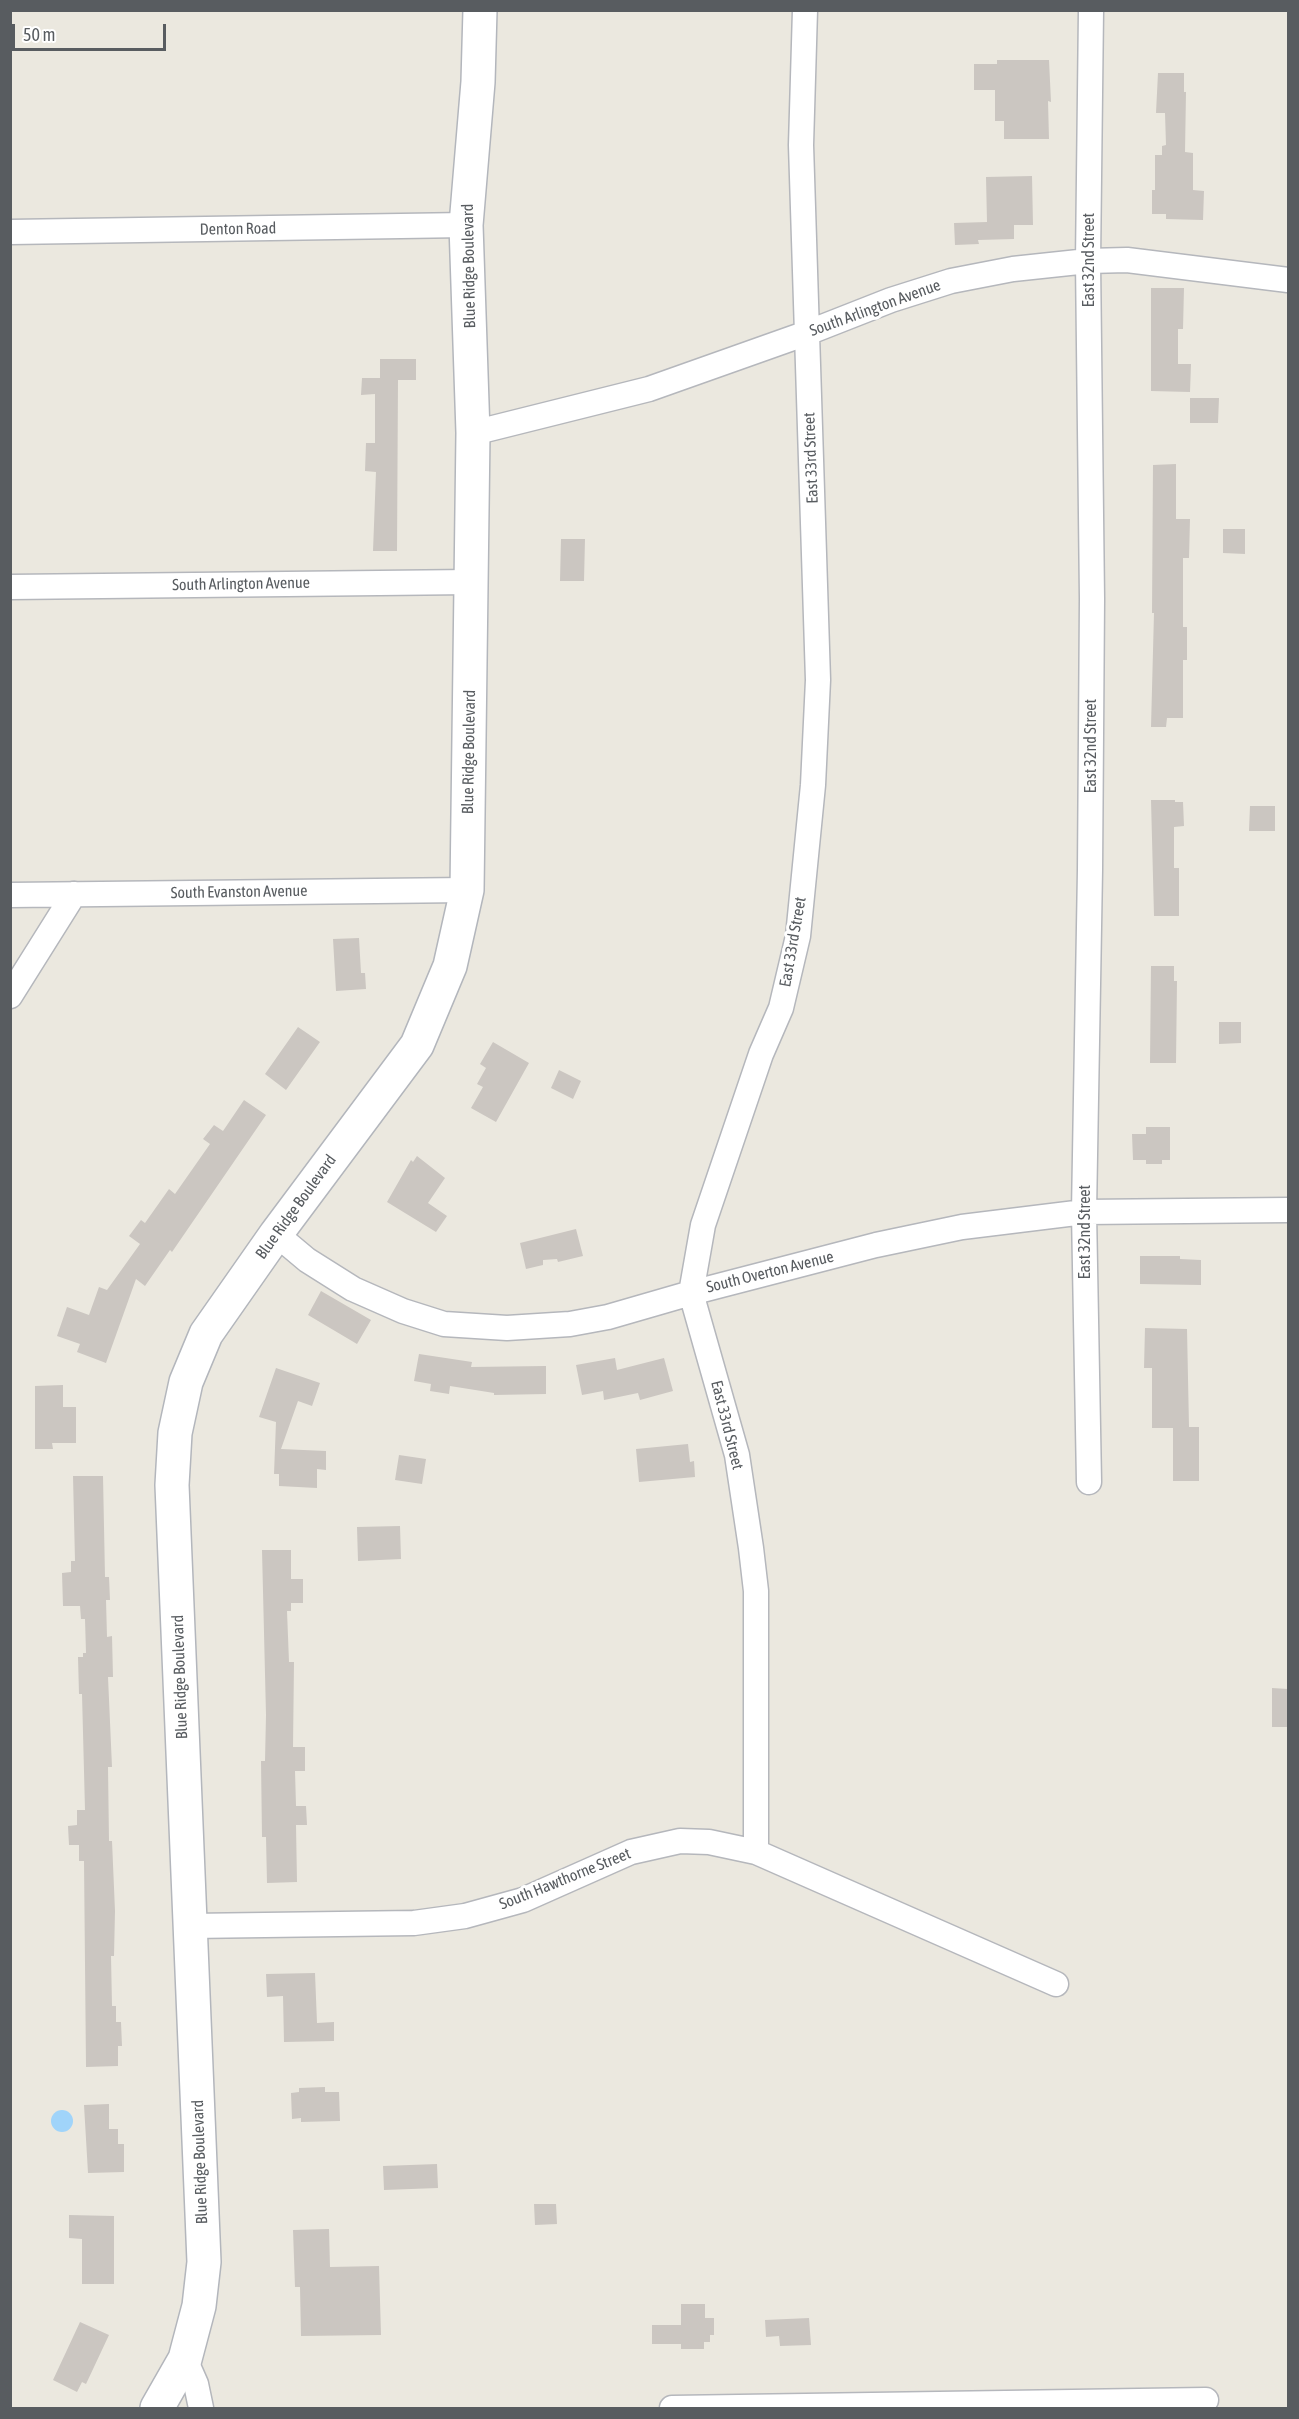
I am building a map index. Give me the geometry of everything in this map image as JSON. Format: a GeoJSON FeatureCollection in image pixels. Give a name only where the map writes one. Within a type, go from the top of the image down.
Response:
{"type":"FeatureCollection","features":[{"type":"Feature","properties":{"kind":"street","name":"Blue Ridge Boulevard"},"geometry":{"type":"LineString","coordinates":[[157,2409],[185,2359],[199,2306],[204,2262],[172,1485],[175,1433],[186,1382],[206,1334],[276,1234],[417,1045],[450,966],[467,890],[473,433],[465,225],[478,82],[480,10]]}},
{"type":"Feature","properties":{"kind":"street","name":"East 33rd Street"},"geometry":{"type":"LineString","coordinates":[[756,1852],[756,1591],[751,1548],[737,1455],[691,1293],[703,1225],[761,1054],[781,1008],[798,936],[813,785],[818,680],[801,145],[806,10]]}},
{"type":"Feature","properties":{"kind":"street","name":"East 32nd Street"},"geometry":{"type":"LineString","coordinates":[[1089,1482],[1084,1212],[1092,599],[1088,261],[1091,10]]}},
{"type":"Feature","properties":{"kind":"street","name":"Denton Road"},"geometry":{"type":"LineString","coordinates":[[10,232],[465,225]]}},
{"type":"Feature","properties":{"kind":"street","name":"South Arlington Avenue"},"geometry":{"type":"LineString","coordinates":[[473,433],[649,389],[807,333],[891,300],[951,281],[1013,269],[1088,261],[1127,260],[1288,280]]}},
{"type":"Feature","properties":{"kind":"street","name":"South Arlington Avenue"},"geometry":{"type":"LineString","coordinates":[[10,586],[471,582]]}},
{"type":"Feature","properties":{"kind":"street","name":"South Evanston Avenue"},"geometry":{"type":"LineString","coordinates":[[10,895],[467,890]]}},
{"type":"Feature","properties":{"kind":"street"},"geometry":{"type":"LineString","coordinates":[[10,996],[74,894]]}},
{"type":"Feature","properties":{"kind":"street","name":"South Overton Avenue"},"geometry":{"type":"LineString","coordinates":[[276,1234],[307,1260],[353,1289],[403,1311],[444,1324],[507,1328],[570,1324],[608,1317],[876,1245],[962,1227],[1084,1212],[1288,1210]]}},
{"type":"Feature","properties":{"kind":"street","name":"South Hawthorne Street"},"geometry":{"type":"LineString","coordinates":[[190,1926],[414,1923],[465,1916],[523,1900],[632,1852],[680,1841],[709,1842],[756,1852],[1056,1984]]}},
{"type":"Feature","properties":{"kind":"street"},"geometry":{"type":"LineString","coordinates":[[185,2359],[196,2384],[201,2409]]}},
{"type":"Feature","properties":{"kind":"street"},"geometry":{"type":"LineString","coordinates":[[672,2409],[1206,2400]]}},
{"type":"Feature","properties":{"kind":"water"},"geometry":{"type":"Polygon","coordinates":[[[62,2110],[70,2113],[73,2121],[70,2129],[62,2132],[54,2129],[51,2121],[54,2113],[62,2110]]]}},
{"type":"Feature","properties":{"kind":"building"},"geometry":{"type":"Polygon","coordinates":[[[997,60],[1049,60],[1051,102],[1048,101],[1049,139],[1004,139],[1004,121],[995,121],[995,90],[974,90],[974,64],[997,64],[997,60]]]}},
{"type":"Feature","properties":{"kind":"building"},"geometry":{"type":"Polygon","coordinates":[[[1158,73],[1184,73],[1185,152],[1193,153],[1193,190],[1204,191],[1203,220],[1166,219],[1166,214],[1152,214],[1155,155],[1162,155],[1162,146],[1166,145],[1165,113],[1156,113],[1158,73]]]}},
{"type":"Feature","properties":{"kind":"building"},"geometry":{"type":"Polygon","coordinates":[[[1032,176],[1033,225],[1014,225],[1014,239],[978,240],[979,244],[955,245],[954,223],[987,222],[986,177],[1032,176]]]}},
{"type":"Feature","properties":{"kind":"building"},"geometry":{"type":"Polygon","coordinates":[[[1151,288],[1184,288],[1183,329],[1178,329],[1178,364],[1191,364],[1190,392],[1151,391],[1151,288]]]}},
{"type":"Feature","properties":{"kind":"building"},"geometry":{"type":"Polygon","coordinates":[[[380,359],[416,359],[416,380],[398,380],[397,551],[373,551],[376,472],[365,471],[366,443],[375,443],[375,394],[361,395],[362,378],[380,378],[380,359]]]}},
{"type":"Feature","properties":{"kind":"building"},"geometry":{"type":"Polygon","coordinates":[[[1190,398],[1219,398],[1218,423],[1190,423],[1190,398]]]}},
{"type":"Feature","properties":{"kind":"building"},"geometry":{"type":"Polygon","coordinates":[[[1176,464],[1176,519],[1190,519],[1189,558],[1183,558],[1183,627],[1187,627],[1187,660],[1183,660],[1183,718],[1167,718],[1166,727],[1151,727],[1154,613],[1152,613],[1153,465],[1176,464]]]}},
{"type":"Feature","properties":{"kind":"building"},"geometry":{"type":"Polygon","coordinates":[[[1223,529],[1245,529],[1245,554],[1223,553],[1223,529]]]}},
{"type":"Feature","properties":{"kind":"building"},"geometry":{"type":"Polygon","coordinates":[[[561,539],[585,539],[584,581],[560,581],[561,539]]]}},
{"type":"Feature","properties":{"kind":"building"},"geometry":{"type":"Polygon","coordinates":[[[1151,800],[1183,802],[1184,826],[1174,827],[1174,868],[1179,868],[1179,916],[1154,916],[1151,800]]]}},
{"type":"Feature","properties":{"kind":"building"},"geometry":{"type":"Polygon","coordinates":[[[1250,806],[1275,806],[1275,831],[1249,831],[1250,806]]]}},
{"type":"Feature","properties":{"kind":"building"},"geometry":{"type":"Polygon","coordinates":[[[359,938],[361,973],[365,973],[366,989],[336,991],[333,939],[359,938]]]}},
{"type":"Feature","properties":{"kind":"building"},"geometry":{"type":"Polygon","coordinates":[[[1151,966],[1174,966],[1174,981],[1177,981],[1176,1063],[1150,1063],[1151,966]]]}},
{"type":"Feature","properties":{"kind":"building"},"geometry":{"type":"Polygon","coordinates":[[[1219,1022],[1241,1022],[1241,1043],[1219,1044],[1219,1022]]]}},
{"type":"Feature","properties":{"kind":"building"},"geometry":{"type":"Polygon","coordinates":[[[298,1027],[320,1042],[286,1090],[265,1074],[298,1027]]]}},
{"type":"Feature","properties":{"kind":"building"},"geometry":{"type":"Polygon","coordinates":[[[493,1042],[529,1063],[496,1122],[471,1108],[483,1087],[477,1084],[486,1068],[480,1064],[493,1042]]]}},
{"type":"Feature","properties":{"kind":"building"},"geometry":{"type":"Polygon","coordinates":[[[559,1070],[581,1081],[573,1099],[551,1088],[559,1070]]]}},
{"type":"Feature","properties":{"kind":"building"},"geometry":{"type":"Polygon","coordinates":[[[244,1100],[266,1115],[172,1252],[170,1250],[145,1286],[136,1279],[106,1363],[77,1352],[80,1344],[57,1336],[67,1307],[89,1315],[99,1287],[107,1290],[140,1244],[129,1236],[141,1220],[145,1223],[169,1189],[175,1194],[210,1144],[203,1139],[214,1125],[223,1131],[244,1100]]]}},
{"type":"Feature","properties":{"kind":"building"},"geometry":{"type":"Polygon","coordinates":[[[1146,1127],[1170,1127],[1170,1160],[1162,1160],[1162,1164],[1146,1164],[1146,1160],[1133,1160],[1132,1134],[1146,1134],[1146,1127]]]}},
{"type":"Feature","properties":{"kind":"building"},"geometry":{"type":"Polygon","coordinates":[[[417,1156],[445,1178],[428,1203],[447,1216],[436,1232],[387,1202],[411,1160],[413,1162],[417,1156]]]}},
{"type":"Feature","properties":{"kind":"building"},"geometry":{"type":"Polygon","coordinates":[[[576,1229],[583,1256],[558,1262],[557,1259],[543,1260],[543,1265],[526,1269],[520,1243],[576,1229]]]}},
{"type":"Feature","properties":{"kind":"building"},"geometry":{"type":"Polygon","coordinates":[[[1140,1256],[1180,1256],[1180,1259],[1201,1260],[1201,1285],[1140,1284],[1140,1256]]]}},
{"type":"Feature","properties":{"kind":"building"},"geometry":{"type":"Polygon","coordinates":[[[321,1291],[371,1320],[357,1344],[308,1315],[321,1291]]]}},
{"type":"Feature","properties":{"kind":"building"},"geometry":{"type":"Polygon","coordinates":[[[1145,1328],[1187,1329],[1189,1427],[1199,1427],[1199,1481],[1173,1481],[1173,1428],[1152,1428],[1152,1368],[1144,1368],[1145,1328]]]}},
{"type":"Feature","properties":{"kind":"building"},"geometry":{"type":"Polygon","coordinates":[[[419,1354],[472,1362],[471,1367],[546,1366],[546,1394],[494,1395],[494,1393],[450,1386],[449,1394],[430,1391],[431,1384],[414,1381],[419,1354]]]}},
{"type":"Feature","properties":{"kind":"building"},"geometry":{"type":"Polygon","coordinates":[[[615,1358],[617,1370],[664,1358],[673,1391],[640,1400],[638,1393],[604,1400],[603,1391],[582,1395],[576,1365],[615,1358]]]}},
{"type":"Feature","properties":{"kind":"building"},"geometry":{"type":"Polygon","coordinates":[[[276,1368],[320,1383],[312,1406],[298,1401],[281,1449],[326,1451],[326,1470],[317,1469],[317,1488],[279,1486],[279,1474],[274,1474],[276,1422],[259,1417],[276,1368]]]}},
{"type":"Feature","properties":{"kind":"building"},"geometry":{"type":"Polygon","coordinates":[[[63,1385],[63,1407],[76,1407],[76,1443],[52,1443],[53,1449],[35,1449],[35,1386],[63,1385]]]}},
{"type":"Feature","properties":{"kind":"building"},"geometry":{"type":"Polygon","coordinates":[[[688,1444],[690,1462],[694,1461],[695,1477],[639,1482],[636,1449],[688,1444]]]}},
{"type":"Feature","properties":{"kind":"building"},"geometry":{"type":"Polygon","coordinates":[[[399,1455],[426,1459],[422,1484],[395,1480],[399,1455]]]}},
{"type":"Feature","properties":{"kind":"building"},"geometry":{"type":"Polygon","coordinates":[[[73,1476],[103,1476],[105,1577],[109,1577],[110,1600],[106,1600],[107,1637],[112,1636],[113,1677],[108,1677],[112,1767],[108,1767],[109,1841],[112,1841],[115,1911],[114,1956],[111,1956],[112,2006],[116,2006],[116,2022],[121,2022],[122,2046],[118,2046],[118,2066],[86,2067],[84,1861],[79,1861],[79,1845],[69,1845],[68,1826],[77,1825],[77,1810],[85,1810],[82,1694],[79,1694],[78,1657],[83,1657],[83,1653],[86,1653],[85,1619],[81,1619],[80,1606],[63,1606],[62,1573],[71,1572],[71,1561],[75,1561],[73,1476]]]}},
{"type":"Feature","properties":{"kind":"building"},"geometry":{"type":"Polygon","coordinates":[[[400,1526],[401,1559],[358,1561],[357,1527],[400,1526]]]}},
{"type":"Feature","properties":{"kind":"building"},"geometry":{"type":"Polygon","coordinates":[[[262,1550],[291,1550],[291,1579],[303,1579],[303,1603],[291,1603],[291,1611],[287,1611],[289,1662],[294,1662],[293,1747],[305,1747],[305,1771],[295,1771],[296,1806],[306,1806],[307,1825],[296,1825],[297,1882],[267,1883],[266,1837],[262,1837],[261,1761],[265,1761],[266,1715],[262,1550]]]}},
{"type":"Feature","properties":{"kind":"building"},"geometry":{"type":"Polygon","coordinates":[[[1272,1688],[1288,1689],[1288,1727],[1272,1727],[1272,1688]]]}},
{"type":"Feature","properties":{"kind":"building"},"geometry":{"type":"Polygon","coordinates":[[[315,1973],[317,2023],[334,2022],[334,2041],[284,2042],[283,1996],[267,1997],[266,1974],[315,1973]]]}},
{"type":"Feature","properties":{"kind":"building"},"geometry":{"type":"Polygon","coordinates":[[[325,2087],[325,2092],[339,2092],[340,2121],[301,2122],[301,2118],[292,2119],[291,2093],[299,2092],[299,2088],[325,2087]]]}},
{"type":"Feature","properties":{"kind":"building"},"geometry":{"type":"Polygon","coordinates":[[[109,2104],[109,2129],[118,2129],[118,2144],[124,2144],[124,2172],[88,2173],[84,2105],[109,2104]]]}},
{"type":"Feature","properties":{"kind":"building"},"geometry":{"type":"Polygon","coordinates":[[[437,2164],[438,2188],[384,2190],[383,2166],[437,2164]]]}},
{"type":"Feature","properties":{"kind":"building"},"geometry":{"type":"Polygon","coordinates":[[[534,2204],[556,2204],[557,2224],[535,2225],[534,2204]]]}},
{"type":"Feature","properties":{"kind":"building"},"geometry":{"type":"Polygon","coordinates":[[[69,2215],[114,2216],[114,2284],[82,2284],[82,2239],[69,2238],[69,2215]]]}},
{"type":"Feature","properties":{"kind":"building"},"geometry":{"type":"Polygon","coordinates":[[[329,2229],[330,2267],[379,2266],[381,2335],[301,2336],[300,2287],[295,2287],[293,2230],[329,2229]]]}},
{"type":"Feature","properties":{"kind":"building"},"geometry":{"type":"Polygon","coordinates":[[[681,2304],[705,2304],[705,2318],[714,2318],[714,2335],[710,2335],[710,2342],[704,2342],[704,2349],[681,2349],[681,2344],[652,2344],[652,2325],[681,2325],[681,2304]]]}},
{"type":"Feature","properties":{"kind":"building"},"geometry":{"type":"Polygon","coordinates":[[[809,2318],[811,2345],[780,2346],[779,2336],[766,2337],[765,2320],[809,2318]]]}},
{"type":"Feature","properties":{"kind":"building"},"geometry":{"type":"Polygon","coordinates":[[[80,2322],[109,2335],[86,2384],[82,2382],[77,2392],[53,2380],[80,2322]]]}}]}
